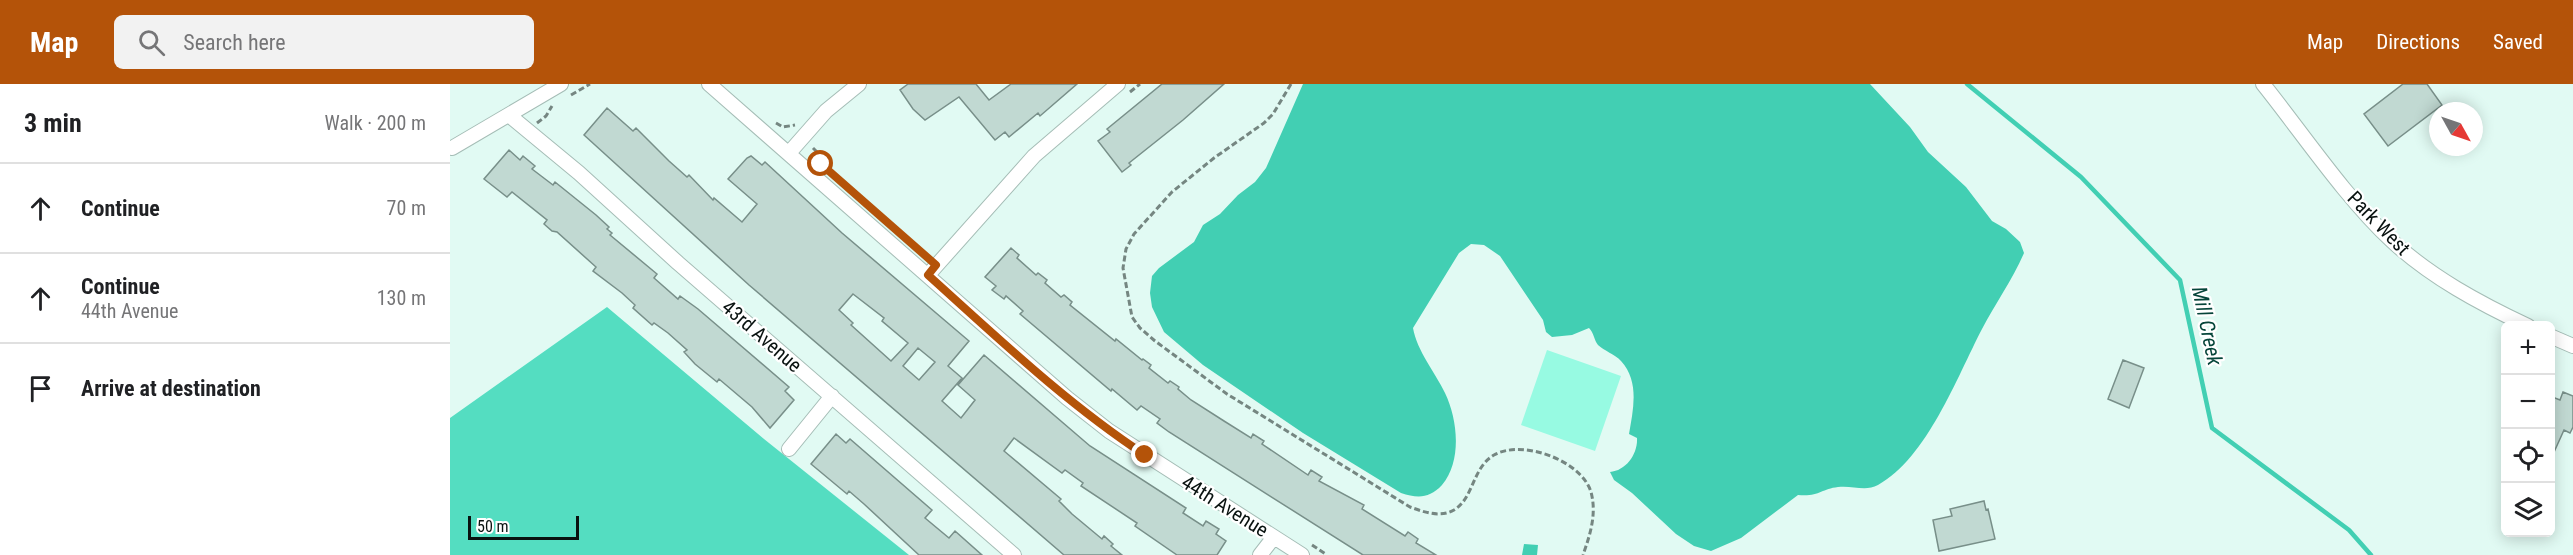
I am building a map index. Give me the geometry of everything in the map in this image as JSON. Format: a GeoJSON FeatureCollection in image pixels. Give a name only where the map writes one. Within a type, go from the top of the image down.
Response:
{"type":"FeatureCollection","features":[{"type":"Feature","properties":{"kind":"street"},"geometry":{"type":"LineString","coordinates":[[452,148],[561,84]]}},
{"type":"Feature","properties":{"kind":"street","name":"44th Avenue"},"geometry":{"type":"LineString","coordinates":[[709,84],[1058,390],[1109,431],[1274,537],[1306,550]]}},
{"type":"Feature","properties":{"kind":"street"},"geometry":{"type":"LineString","coordinates":[[789,153],[826,111],[860,84]]}},
{"type":"Feature","properties":{"kind":"street"},"geometry":{"type":"LineString","coordinates":[[928,275],[1034,156],[1118,84]]}},
{"type":"Feature","properties":{"kind":"street","name":"Park West"},"geometry":{"type":"LineString","coordinates":[[2263,84],[2367,215],[2392,241],[2420,265],[2451,286],[2518,321]]}},
{"type":"Feature","properties":{"kind":"street","name":"43rd Avenue"},"geometry":{"type":"LineString","coordinates":[[510,116],[579,173],[678,263],[1014,555]]}},
{"type":"Feature","properties":{"kind":"street"},"geometry":{"type":"LineString","coordinates":[[2555,338],[2573,346]]}},
{"type":"Feature","properties":{"kind":"street"},"geometry":{"type":"LineString","coordinates":[[789,449],[832,396]]}},
{"type":"Feature","properties":{"kind":"street"},"geometry":{"type":"LineString","coordinates":[[1260,555],[1274,537]]}},
{"type":"Feature","properties":{"kind":"path"},"geometry":{"type":"LineString","coordinates":[[1123,99],[1140,84]]}},
{"type":"Feature","properties":{"kind":"path"},"geometry":{"type":"LineString","coordinates":[[1291,84],[1273,114],[1264,123],[1214,158],[1172,192],[1134,234],[1126,249],[1123,268],[1132,317],[1140,328],[1155,341],[1227,394],[1369,482],[1419,510],[1442,514],[1462,504],[1482,464],[1495,454],[1526,450],[1547,454],[1564,462],[1583,478],[1592,493],[1594,509],[1592,526],[1583,555]]}},
{"type":"Feature","properties":{"kind":"path"},"geometry":{"type":"LineString","coordinates":[[769,117],[783,127],[800,120]]}},
{"type":"Feature","properties":{"kind":"path"},"geometry":{"type":"LineString","coordinates":[[789,126],[817,152],[821,164]]}},
{"type":"Feature","properties":{"kind":"path"},"geometry":{"type":"LineString","coordinates":[[1306,550],[1327,555]]}},
{"type":"Feature","properties":{"kind":"shaded area"},"geometry":{"type":"Polygon","coordinates":[[[1303,84],[1870,84],[1910,127],[1928,152],[1966,187],[1992,221],[2006,229],[2020,242],[2024,253],[1982,329],[1939,415],[1926,436],[1896,473],[1873,487],[1838,487],[1811,495],[1798,495],[1741,538],[1711,551],[1694,546],[1676,534],[1632,493],[1614,480],[1610,472],[1621,469],[1630,461],[1637,444],[1637,438],[1629,434],[1633,387],[1627,369],[1621,361],[1598,345],[1589,328],[1572,335],[1552,337],[1546,332],[1543,320],[1500,256],[1484,245],[1471,244],[1459,253],[1413,328],[1418,345],[1445,393],[1453,415],[1456,440],[1453,464],[1437,490],[1423,496],[1407,495],[1303,433],[1203,365],[1164,332],[1152,307],[1150,293],[1152,276],[1159,268],[1194,242],[1203,225],[1220,214],[1238,195],[1255,182],[1266,168],[1303,84]]]}},
{"type":"Feature","properties":{"kind":"shaded area"},"geometry":{"type":"Polygon","coordinates":[[[607,307],[764,439],[909,555],[450,555],[450,418],[607,307]]]}},
{"type":"Feature","properties":{"kind":"shaded area"},"geometry":{"type":"Polygon","coordinates":[[[1547,350],[1621,376],[1595,451],[1521,425],[1547,350]]]}},
{"type":"Feature","properties":{"kind":"shaded area"},"geometry":{"type":"Polygon","coordinates":[[[1524,544],[1538,545],[1537,555],[1522,555],[1524,544]]]}},
{"type":"Feature","properties":{"kind":"building"},"geometry":{"type":"Polygon","coordinates":[[[908,84],[976,84],[989,100],[1011,84],[1077,84],[1040,116],[1038,113],[1009,137],[1005,132],[995,140],[959,97],[925,120],[913,109],[900,90],[908,84]]]}},
{"type":"Feature","properties":{"kind":"building"},"geometry":{"type":"Polygon","coordinates":[[[1162,84],[1224,84],[1129,163],[1131,165],[1122,172],[1098,141],[1110,132],[1107,129],[1162,84]]]}},
{"type":"Feature","properties":{"kind":"building"},"geometry":{"type":"Polygon","coordinates":[[[2403,84],[2427,84],[2440,102],[2429,102],[2429,115],[2388,146],[2364,114],[2403,84]]]}},
{"type":"Feature","properties":{"kind":"building"},"geometry":{"type":"Polygon","coordinates":[[[607,108],[633,131],[636,128],[687,177],[689,175],[713,200],[714,198],[742,222],[757,204],[728,179],[751,156],[762,165],[765,162],[842,233],[969,341],[948,366],[962,378],[942,401],[961,418],[975,400],[958,385],[984,355],[1090,446],[1186,508],[1183,513],[1203,526],[1206,521],[1219,529],[1216,534],[1226,541],[1217,555],[1177,555],[1135,526],[1137,523],[1081,486],[1083,483],[1065,470],[1062,473],[1014,438],[1004,451],[1061,499],[1059,501],[1072,514],[1102,539],[1104,536],[1122,555],[1064,555],[749,285],[584,135],[607,108]],[[853,294],[839,310],[853,323],[851,325],[891,361],[908,343],[882,321],[884,318],[853,294]],[[918,348],[903,366],[919,380],[935,362],[918,348]]]}},
{"type":"Feature","properties":{"kind":"building"},"geometry":{"type":"Polygon","coordinates":[[[509,150],[520,160],[523,156],[535,166],[532,169],[553,185],[555,182],[596,215],[609,227],[607,229],[612,233],[610,235],[657,274],[654,278],[678,299],[680,296],[698,309],[789,387],[785,391],[794,400],[770,428],[752,407],[719,379],[717,382],[695,364],[684,352],[687,350],[654,323],[652,325],[633,308],[635,305],[622,293],[593,271],[596,267],[557,232],[544,224],[547,220],[512,192],[507,197],[484,179],[509,150]]]}},
{"type":"Feature","properties":{"kind":"building"},"geometry":{"type":"Polygon","coordinates":[[[1011,248],[1019,255],[1017,258],[1036,275],[1038,273],[1047,280],[1045,283],[1061,297],[1064,295],[1072,302],[1070,305],[1115,341],[1116,339],[1151,365],[1149,368],[1168,383],[1170,381],[1179,387],[1178,389],[1191,400],[1251,438],[1253,434],[1264,441],[1262,444],[1308,475],[1311,470],[1322,477],[1319,481],[1364,505],[1362,509],[1405,536],[1408,532],[1418,539],[1416,543],[1436,555],[1363,555],[1169,432],[1157,423],[1160,419],[1141,406],[1137,410],[1112,389],[1111,391],[1020,314],[1023,311],[1006,296],[1004,299],[992,290],[996,286],[985,277],[1011,248]]]}},
{"type":"Feature","properties":{"kind":"building"},"geometry":{"type":"Polygon","coordinates":[[[2123,360],[2144,368],[2129,408],[2108,399],[2123,360]]]}},
{"type":"Feature","properties":{"kind":"building"},"geometry":{"type":"Polygon","coordinates":[[[2563,392],[2573,396],[2573,427],[2570,433],[2564,430],[2555,450],[2555,398],[2560,400],[2563,392]]]}},
{"type":"Feature","properties":{"kind":"building"},"geometry":{"type":"Polygon","coordinates":[[[836,434],[846,443],[850,439],[932,510],[925,518],[949,538],[955,531],[982,555],[919,555],[849,491],[847,494],[811,464],[836,434]]]}},
{"type":"Feature","properties":{"kind":"building"},"geometry":{"type":"Polygon","coordinates":[[[1984,501],[1995,539],[1939,551],[1933,520],[1952,516],[1950,509],[1984,501]]]}},
{"type":"Feature","properties":{"kind":"waterway","name":"Mill Creek"},"geometry":{"type":"LineString","coordinates":[[1967,84],[2081,177],[2180,280],[2212,428],[2349,530],[2371,555]]}},
{"type":"Feature","properties":{"kind":"route"},"geometry":{"type":"LineString","coordinates":[[821,164],[936,265],[928,275],[999,339],[1067,398],[1109,431],[1145,455]]}}]}
